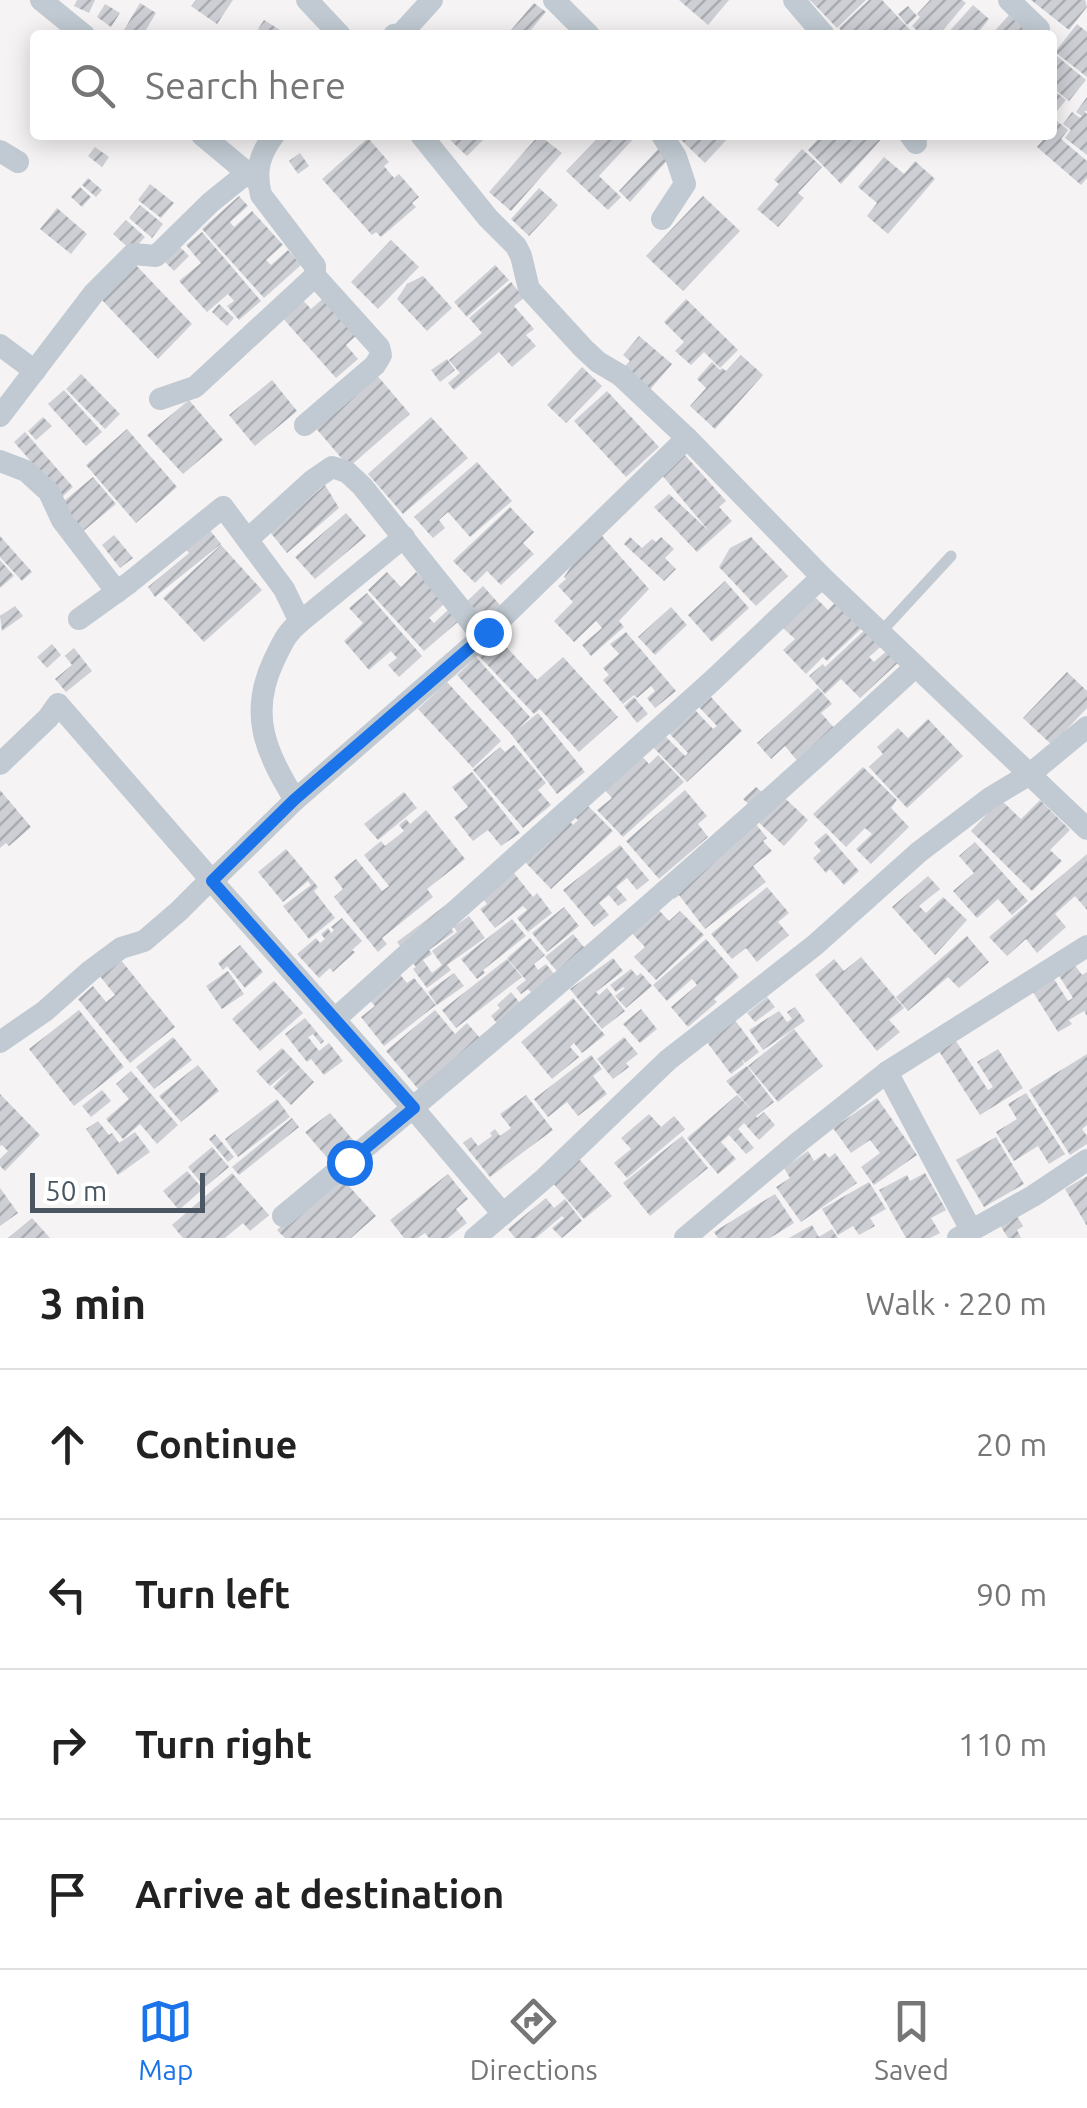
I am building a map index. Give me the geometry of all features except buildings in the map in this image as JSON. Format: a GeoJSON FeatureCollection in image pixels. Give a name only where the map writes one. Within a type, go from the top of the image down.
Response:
{"type":"FeatureCollection","features":[{"type":"Feature","properties":{"kind":"street"},"geometry":{"type":"LineString","coordinates":[[41,0],[78,30]]}},
{"type":"Feature","properties":{"kind":"street"},"geometry":{"type":"LineString","coordinates":[[307,0],[335,30]]}},
{"type":"Feature","properties":{"kind":"street"},"geometry":{"type":"LineString","coordinates":[[405,30],[432,0]]}},
{"type":"Feature","properties":{"kind":"street"},"geometry":{"type":"LineString","coordinates":[[554,0],[584,30]]}},
{"type":"Feature","properties":{"kind":"street"},"geometry":{"type":"LineString","coordinates":[[794,0],[820,30]]}},
{"type":"Feature","properties":{"kind":"street"},"geometry":{"type":"LineString","coordinates":[[1009,0],[1039,30]]}},
{"type":"Feature","properties":{"kind":"street"},"geometry":{"type":"LineString","coordinates":[[208,140],[252,177],[315,266],[315,276],[379,347],[381,354],[375,365],[305,426]]}},
{"type":"Feature","properties":{"kind":"street"},"geometry":{"type":"LineString","coordinates":[[0,416],[94,293],[133,254],[156,256],[210,203],[252,177],[270,140]]}},
{"type":"Feature","properties":{"kind":"street"},"geometry":{"type":"LineString","coordinates":[[426,140],[488,218],[516,246],[529,289],[543,305],[598,362],[620,375],[686,438],[822,577],[1087,829]]}},
{"type":"Feature","properties":{"kind":"street"},"geometry":{"type":"LineString","coordinates":[[662,219],[685,184],[665,140]]}},
{"type":"Feature","properties":{"kind":"street"},"geometry":{"type":"LineString","coordinates":[[160,399],[195,387],[315,276]]}},
{"type":"Feature","properties":{"kind":"street"},"geometry":{"type":"LineString","coordinates":[[0,345],[35,371]]}},
{"type":"Feature","properties":{"kind":"street"},"geometry":{"type":"LineString","coordinates":[[0,1042],[45,1012],[121,948],[144,941],[179,911],[294,800],[483,637],[686,438]]}},
{"type":"Feature","properties":{"kind":"street"},"geometry":{"type":"LineString","coordinates":[[0,462],[26,471],[50,492],[62,520],[117,592]]}},
{"type":"Feature","properties":{"kind":"street"},"geometry":{"type":"LineString","coordinates":[[248,538],[313,480],[332,468],[347,472],[483,637]]}},
{"type":"Feature","properties":{"kind":"street"},"geometry":{"type":"LineString","coordinates":[[79,619],[223,507],[284,588],[300,622]]}},
{"type":"Feature","properties":{"kind":"street"},"geometry":{"type":"LineString","coordinates":[[294,800],[269,756],[260,706],[264,681],[286,634],[404,538]]}},
{"type":"Feature","properties":{"kind":"street"},"geometry":{"type":"LineString","coordinates":[[336,1019],[822,577]]}},
{"type":"Feature","properties":{"kind":"street"},"geometry":{"type":"LineString","coordinates":[[283,1216],[621,930],[915,666]]}},
{"type":"Feature","properties":{"kind":"street"},"geometry":{"type":"LineString","coordinates":[[0,764],[58,704],[503,1214]]}},
{"type":"Feature","properties":{"kind":"street"},"geometry":{"type":"LineString","coordinates":[[475,1238],[545,1178],[668,1060],[815,945],[919,852],[990,798],[1030,774],[1087,726]]}},
{"type":"Feature","properties":{"kind":"street"},"geometry":{"type":"LineString","coordinates":[[685,1238],[887,1072],[1087,946]]}},
{"type":"Feature","properties":{"kind":"street"},"geometry":{"type":"LineString","coordinates":[[887,1072],[964,1234],[1033,1196],[1087,1160]]}},
{"type":"Feature","properties":{"kind":"lane"},"geometry":{"type":"LineString","coordinates":[[880,633],[951,556]]}},
{"type":"Feature","properties":{"kind":"route"},"geometry":{"type":"LineString","coordinates":[[349,1162],[414,1108],[212,881],[294,800],[488,632]]}}]}
